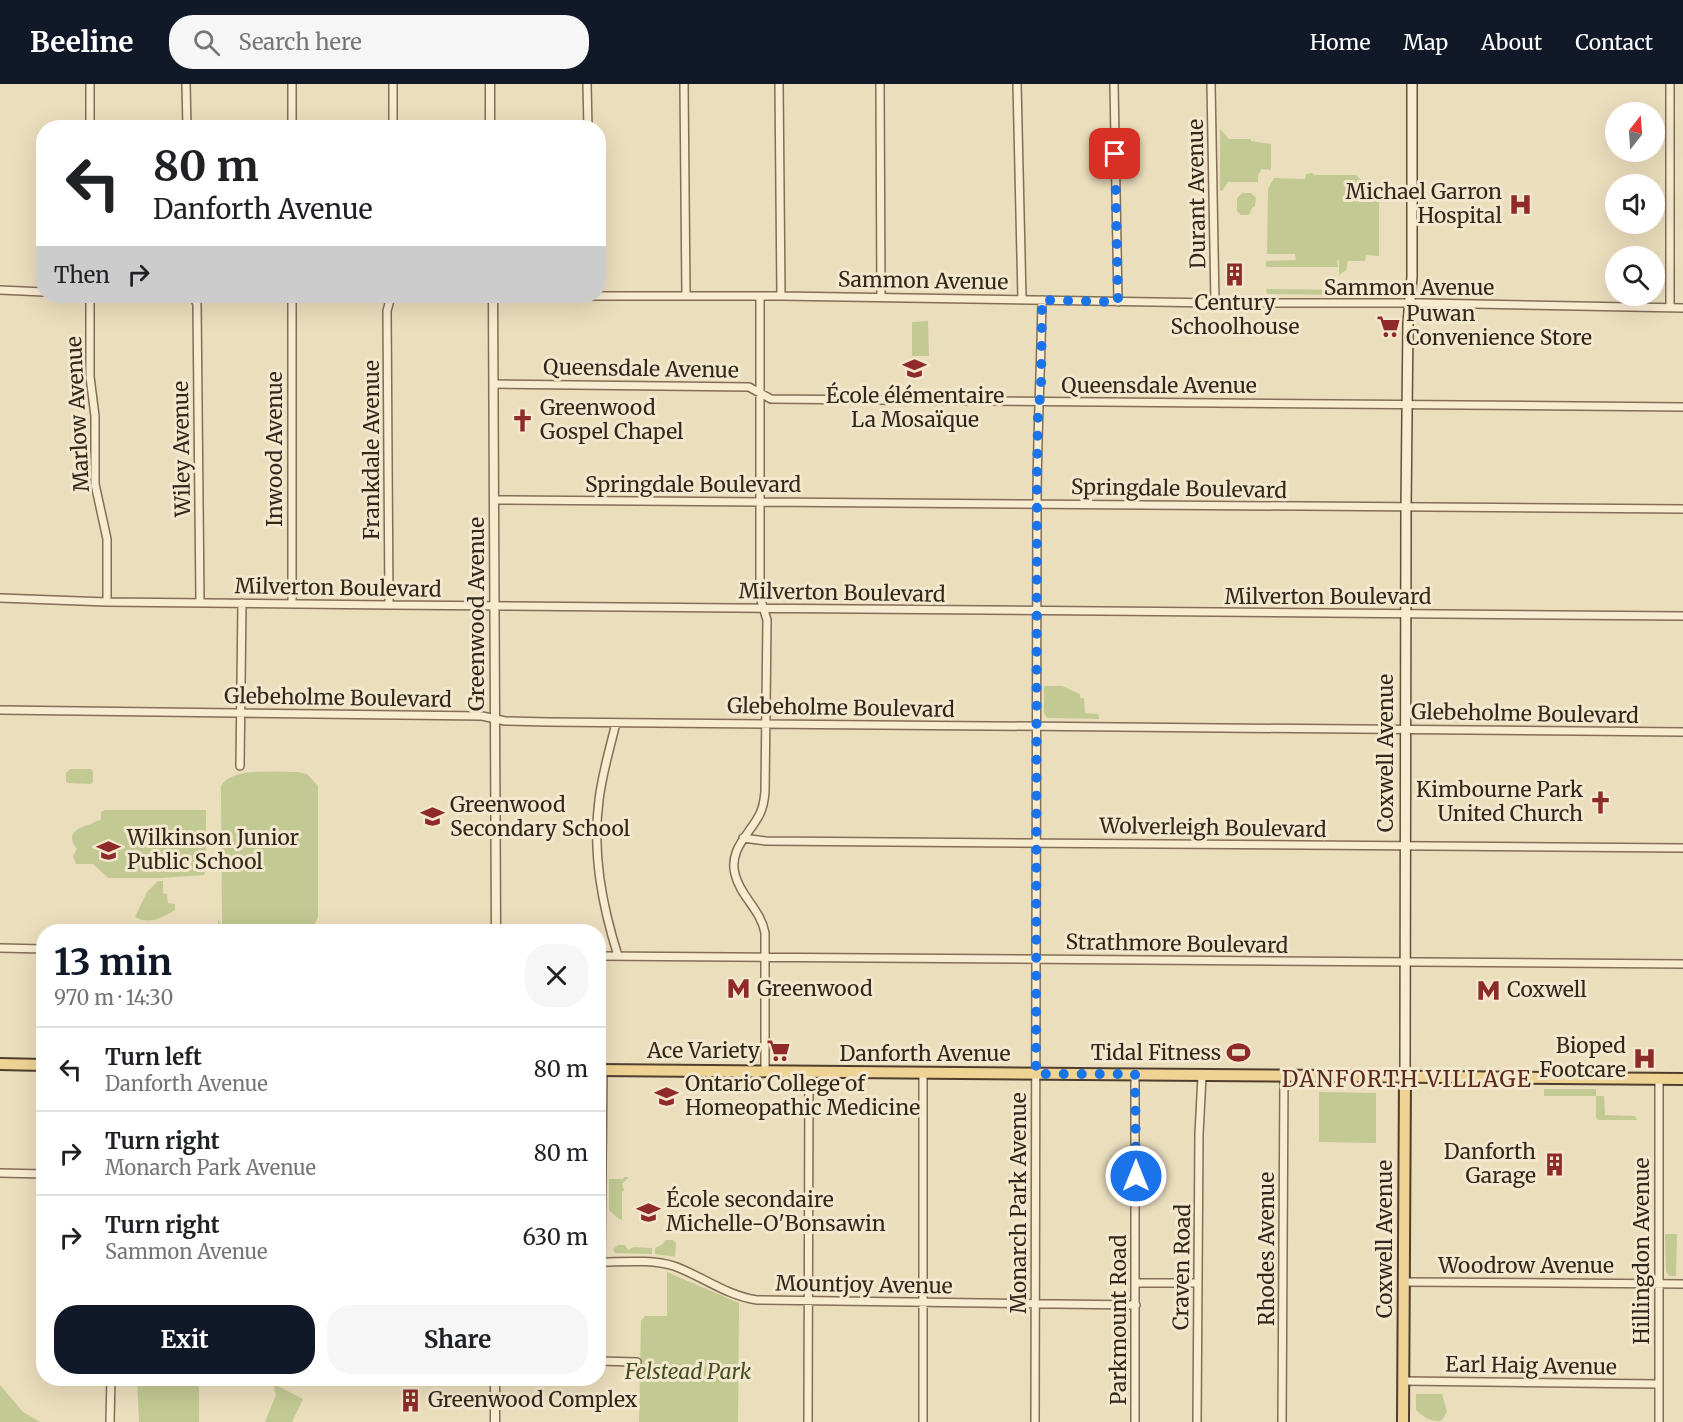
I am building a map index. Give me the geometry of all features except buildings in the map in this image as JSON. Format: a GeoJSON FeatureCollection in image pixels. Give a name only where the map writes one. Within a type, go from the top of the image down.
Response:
{"type":"FeatureCollection","features":[{"type":"Feature","properties":{"kind":"main road","name":"Coxwell Avenue"},"geometry":{"type":"LineString","coordinates":[[1403,1422],[1406,507],[1408,323],[1412,277],[1412,84]]}},
{"type":"Feature","properties":{"kind":"main road"},"geometry":{"type":"LineString","coordinates":[[0,1064],[36,1065]]}},
{"type":"Feature","properties":{"kind":"main road","name":"Danforth Avenue"},"geometry":{"type":"LineString","coordinates":[[606,1070],[1683,1079]]}},
{"type":"Feature","properties":{"kind":"street"},"geometry":{"type":"LineString","coordinates":[[90,84],[90,120]]}},
{"type":"Feature","properties":{"kind":"street"},"geometry":{"type":"LineString","coordinates":[[186,84],[187,120]]}},
{"type":"Feature","properties":{"kind":"street"},"geometry":{"type":"LineString","coordinates":[[292,84],[292,120]]}},
{"type":"Feature","properties":{"kind":"street"},"geometry":{"type":"LineString","coordinates":[[393,84],[393,120]]}},
{"type":"Feature","properties":{"kind":"street"},"geometry":{"type":"LineString","coordinates":[[490,84],[490,120]]}},
{"type":"Feature","properties":{"kind":"street"},"geometry":{"type":"LineString","coordinates":[[587,84],[588,120]]}},
{"type":"Feature","properties":{"kind":"street"},"geometry":{"type":"LineString","coordinates":[[684,84],[686,296]]}},
{"type":"Feature","properties":{"kind":"street"},"geometry":{"type":"LineString","coordinates":[[779,84],[781,296]]}},
{"type":"Feature","properties":{"kind":"street"},"geometry":{"type":"LineString","coordinates":[[880,84],[881,297]]}},
{"type":"Feature","properties":{"kind":"street"},"geometry":{"type":"LineString","coordinates":[[1017,84],[1022,299]]}},
{"type":"Feature","properties":{"kind":"street"},"geometry":{"type":"LineString","coordinates":[[1114,84],[1118,302]]}},
{"type":"Feature","properties":{"kind":"street","name":"Durant Avenue"},"geometry":{"type":"LineString","coordinates":[[1211,84],[1215,303]]}},
{"type":"Feature","properties":{"kind":"street"},"geometry":{"type":"LineString","coordinates":[[1670,84],[1670,307]]}},
{"type":"Feature","properties":{"kind":"street"},"geometry":{"type":"LineString","coordinates":[[0,290],[36,292]]}},
{"type":"Feature","properties":{"kind":"street","name":"Sammon Avenue"},"geometry":{"type":"LineString","coordinates":[[606,296],[881,297],[1683,308]]}},
{"type":"Feature","properties":{"kind":"street"},"geometry":{"type":"LineString","coordinates":[[760,297],[760,597],[767,620],[766,766],[764,805],[759,817],[743,838],[735,854],[735,873],[743,893],[764,925],[765,1072]]}},
{"type":"Feature","properties":{"kind":"street","name":"Monarch Park Avenue"},"geometry":{"type":"LineString","coordinates":[[1035,1422],[1037,504],[1042,300]]}},
{"type":"Feature","properties":{"kind":"street","name":"Marlow Avenue"},"geometry":{"type":"LineString","coordinates":[[90,303],[90,377],[95,416],[95,484],[107,538],[107,602]]}},
{"type":"Feature","properties":{"kind":"street","name":"Wiley Avenue"},"geometry":{"type":"LineString","coordinates":[[196,303],[200,602]]}},
{"type":"Feature","properties":{"kind":"street","name":"Inwood Avenue"},"geometry":{"type":"LineString","coordinates":[[292,303],[292,603]]}},
{"type":"Feature","properties":{"kind":"street","name":"Frankdale Avenue"},"geometry":{"type":"LineString","coordinates":[[389,303],[387,310],[389,605]]}},
{"type":"Feature","properties":{"kind":"street","name":"Greenwood Avenue"},"geometry":{"type":"LineString","coordinates":[[493,303],[496,924]]}},
{"type":"Feature","properties":{"kind":"street","name":"Queensdale Avenue"},"geometry":{"type":"LineString","coordinates":[[494,384],[749,387],[771,399],[1683,407]]}},
{"type":"Feature","properties":{"kind":"street","name":"Springdale Boulevard"},"geometry":{"type":"LineString","coordinates":[[494,500],[1683,509]]}},
{"type":"Feature","properties":{"kind":"street","name":"Milverton Boulevard"},"geometry":{"type":"LineString","coordinates":[[0,598],[107,602],[1683,616]]}},
{"type":"Feature","properties":{"kind":"street"},"geometry":{"type":"LineString","coordinates":[[240,766],[242,603]]}},
{"type":"Feature","properties":{"kind":"street","name":"Glebeholme Boulevard"},"geometry":{"type":"LineString","coordinates":[[0,710],[482,716],[495,720],[616,723],[1683,732]]}},
{"type":"Feature","properties":{"kind":"street"},"geometry":{"type":"LineString","coordinates":[[616,723],[599,798],[596,837],[599,875],[607,921],[618,956]]}},
{"type":"Feature","properties":{"kind":"street","name":"Wolverleigh Boulevard"},"geometry":{"type":"LineString","coordinates":[[743,838],[766,842],[1683,848]]}},
{"type":"Feature","properties":{"kind":"street"},"geometry":{"type":"LineString","coordinates":[[0,948],[36,949]]}},
{"type":"Feature","properties":{"kind":"street","name":"Strathmore Boulevard"},"geometry":{"type":"LineString","coordinates":[[606,956],[1683,964]]}},
{"type":"Feature","properties":{"kind":"street"},"geometry":{"type":"LineString","coordinates":[[808,1422],[809,1072]]}},
{"type":"Feature","properties":{"kind":"street"},"geometry":{"type":"LineString","coordinates":[[923,1073],[923,1422]]}},
{"type":"Feature","properties":{"kind":"street","name":"Parkmount Road"},"geometry":{"type":"LineString","coordinates":[[1135,1074],[1135,1422]]}},
{"type":"Feature","properties":{"kind":"street","name":"Craven Road"},"geometry":{"type":"LineString","coordinates":[[1197,1422],[1199,1134],[1202,1076]]}},
{"type":"Feature","properties":{"kind":"street","name":"Rhodes Avenue"},"geometry":{"type":"LineString","coordinates":[[1282,1422],[1284,1076]]}},
{"type":"Feature","properties":{"kind":"street","name":"Hillingdon Avenue"},"geometry":{"type":"LineString","coordinates":[[1659,1079],[1659,1422]]}},
{"type":"Feature","properties":{"kind":"street"},"geometry":{"type":"LineString","coordinates":[[0,1173],[36,1174]]}},
{"type":"Feature","properties":{"kind":"street","name":"Mountjoy Avenue"},"geometry":{"type":"LineString","coordinates":[[606,1262],[664,1264],[745,1298],[757,1300],[1136,1305]]}},
{"type":"Feature","properties":{"kind":"street","name":"Woodrow Avenue"},"geometry":{"type":"LineString","coordinates":[[1404,1282],[1683,1284]]}},
{"type":"Feature","properties":{"kind":"street"},"geometry":{"type":"LineString","coordinates":[[1136,1283],[1198,1283]]}},
{"type":"Feature","properties":{"kind":"street"},"geometry":{"type":"LineString","coordinates":[[606,1361],[637,1362]]}},
{"type":"Feature","properties":{"kind":"street","name":"Earl Haig Avenue"},"geometry":{"type":"LineString","coordinates":[[1404,1381],[1659,1384]]}},
{"type":"Feature","properties":{"kind":"street"},"geometry":{"type":"LineString","coordinates":[[110,1422],[111,1386]]}},
{"type":"Feature","properties":{"kind":"street"},"geometry":{"type":"LineString","coordinates":[[495,1386],[495,1422]]}},
{"type":"Feature","properties":{"kind":"green space"},"geometry":{"type":"Polygon","coordinates":[[[1220,129],[1229,139],[1251,139],[1251,141],[1271,144],[1271,170],[1262,169],[1258,175],[1258,182],[1228,182],[1220,191],[1220,129]]]}},
{"type":"Feature","properties":{"kind":"green space"},"geometry":{"type":"Polygon","coordinates":[[[1306,174],[1314,175],[1356,175],[1379,197],[1379,256],[1366,255],[1365,261],[1348,261],[1346,270],[1339,275],[1339,260],[1337,261],[1338,267],[1266,267],[1266,261],[1296,260],[1295,254],[1267,254],[1268,189],[1274,178],[1305,179],[1306,174]]]}},
{"type":"Feature","properties":{"kind":"green space"},"geometry":{"type":"Polygon","coordinates":[[[1242,193],[1251,193],[1256,198],[1255,206],[1249,215],[1241,215],[1237,211],[1237,198],[1242,193]]]}},
{"type":"Feature","properties":{"kind":"green space"},"geometry":{"type":"Polygon","coordinates":[[[1266,289],[1345,290],[1346,292],[1345,295],[1267,294],[1266,289]]]}},
{"type":"Feature","properties":{"kind":"green space"},"geometry":{"type":"Polygon","coordinates":[[[928,321],[929,356],[912,356],[912,322],[928,321]]]}},
{"type":"Feature","properties":{"kind":"green space"},"geometry":{"type":"Polygon","coordinates":[[[1044,686],[1062,686],[1080,694],[1080,698],[1084,698],[1085,713],[1098,714],[1099,719],[1047,718],[1044,713],[1044,686]]]}},
{"type":"Feature","properties":{"kind":"green space"},"geometry":{"type":"Polygon","coordinates":[[[70,769],[91,769],[93,782],[91,784],[68,783],[66,773],[70,769]]]}},
{"type":"Feature","properties":{"kind":"green space"},"geometry":{"type":"Polygon","coordinates":[[[267,771],[307,774],[318,786],[318,917],[315,924],[222,924],[221,786],[234,776],[267,771]]]}},
{"type":"Feature","properties":{"kind":"green space"},"geometry":{"type":"Polygon","coordinates":[[[105,810],[206,810],[204,875],[108,878],[93,864],[76,864],[73,856],[77,849],[72,836],[79,828],[101,820],[101,812],[105,810]]]}},
{"type":"Feature","properties":{"kind":"green space"},"geometry":{"type":"Polygon","coordinates":[[[158,881],[163,881],[163,893],[167,894],[168,903],[175,904],[175,910],[160,918],[150,920],[135,917],[147,892],[158,881]]]}},
{"type":"Feature","properties":{"kind":"green space"},"geometry":{"type":"Polygon","coordinates":[[[1544,1089],[1596,1089],[1596,1096],[1544,1096],[1544,1089]]]}},
{"type":"Feature","properties":{"kind":"green space"},"geometry":{"type":"Polygon","coordinates":[[[1319,1092],[1376,1093],[1376,1143],[1319,1142],[1319,1092]]]}},
{"type":"Feature","properties":{"kind":"green space"},"geometry":{"type":"Polygon","coordinates":[[[1596,1096],[1604,1096],[1605,1115],[1635,1116],[1637,1120],[1598,1120],[1596,1096]]]}},
{"type":"Feature","properties":{"kind":"green space"},"geometry":{"type":"Polygon","coordinates":[[[629,1177],[622,1184],[624,1190],[622,1192],[622,1220],[609,1210],[609,1179],[623,1179],[629,1177]]]}},
{"type":"Feature","properties":{"kind":"green space"},"geometry":{"type":"Polygon","coordinates":[[[1665,1234],[1677,1234],[1676,1276],[1669,1276],[1666,1271],[1665,1234]]]}},
{"type":"Feature","properties":{"kind":"green space"},"geometry":{"type":"Polygon","coordinates":[[[665,1240],[673,1240],[676,1243],[675,1257],[655,1254],[655,1248],[663,1244],[665,1240]]]}},
{"type":"Feature","properties":{"kind":"green space"},"geometry":{"type":"Polygon","coordinates":[[[618,1245],[625,1245],[628,1250],[634,1247],[652,1248],[652,1254],[615,1253],[613,1249],[618,1245]]]}},
{"type":"Feature","properties":{"kind":"green space","name":"Felstead Park"},"geometry":{"type":"Polygon","coordinates":[[[667,1272],[739,1303],[738,1422],[639,1422],[641,1321],[645,1316],[667,1316],[667,1272]]]}},
{"type":"Feature","properties":{"kind":"green space"},"geometry":{"type":"Polygon","coordinates":[[[0,1385],[23,1412],[40,1422],[0,1422],[0,1385]]]}},
{"type":"Feature","properties":{"kind":"green space"},"geometry":{"type":"Polygon","coordinates":[[[137,1386],[199,1386],[199,1422],[139,1422],[137,1386]]]}},
{"type":"Feature","properties":{"kind":"green space"},"geometry":{"type":"Polygon","coordinates":[[[274,1386],[303,1399],[292,1422],[265,1422],[276,1395],[274,1386]]]}},
{"type":"Feature","properties":{"kind":"green space"},"geometry":{"type":"Polygon","coordinates":[[[1416,1394],[1442,1394],[1447,1412],[1441,1421],[1427,1418],[1416,1410],[1416,1394]]]}},
{"type":"Feature","properties":{"kind":"place","name":"Michael Garron Hospital"},"geometry":{"type":"Point","coordinates":[1520,204]}},
{"type":"Feature","properties":{"kind":"place","name":"Century Schoolhouse"},"geometry":{"type":"Point","coordinates":[1235,275]}},
{"type":"Feature","properties":{"kind":"place","name":"Puwan Convenience Store"},"geometry":{"type":"Point","coordinates":[1388,326]}},
{"type":"Feature","properties":{"kind":"place","name":"École élémentaire La Mosaïque"},"geometry":{"type":"Point","coordinates":[915,368]}},
{"type":"Feature","properties":{"kind":"place","name":"Greenwood Gospel Chapel"},"geometry":{"type":"Point","coordinates":[522,420]}},
{"type":"Feature","properties":{"kind":"place","name":"Kimbourne Park United Church"},"geometry":{"type":"Point","coordinates":[1601,802]}},
{"type":"Feature","properties":{"kind":"place","name":"Greenwood Secondary School"},"geometry":{"type":"Point","coordinates":[432,817]}},
{"type":"Feature","properties":{"kind":"place","name":"Wilkinson Junior Public School"},"geometry":{"type":"Point","coordinates":[109,850]}},
{"type":"Feature","properties":{"kind":"place","name":"Greenwood"},"geometry":{"type":"Point","coordinates":[739,989]}},
{"type":"Feature","properties":{"kind":"place","name":"Coxwell"},"geometry":{"type":"Point","coordinates":[1489,990]}},
{"type":"Feature","properties":{"kind":"place","name":"Ace Variety"},"geometry":{"type":"Point","coordinates":[778,1051]}},
{"type":"Feature","properties":{"kind":"place","name":"Tidal Fitness"},"geometry":{"type":"Point","coordinates":[1239,1053]}},
{"type":"Feature","properties":{"kind":"place","name":"Bioped Footcare"},"geometry":{"type":"Point","coordinates":[1644,1058]}},
{"type":"Feature","properties":{"kind":"place","name":"Ontario College of Homeopathic Medicine"},"geometry":{"type":"Point","coordinates":[667,1096]}},
{"type":"Feature","properties":{"kind":"place","name":"Danforth Garage"},"geometry":{"type":"Point","coordinates":[1554,1164]}},
{"type":"Feature","properties":{"kind":"place","name":"École secondaire Michelle-O'Bonsawin"},"geometry":{"type":"Point","coordinates":[648,1212]}},
{"type":"Feature","properties":{"kind":"place","name":"Greenwood Complex"},"geometry":{"type":"Point","coordinates":[410,1400]}},
{"type":"Feature","properties":{"kind":"district","name":"DANFORTH VILLAGE"},"geometry":{"type":"Point","coordinates":[1407,1079]}},
{"type":"Feature","properties":{"kind":"route"},"geometry":{"type":"LineString","coordinates":[[1115,154],[1118,302],[1042,300],[1037,475],[1036,1074],[1135,1074],[1136,1176]]}}]}
